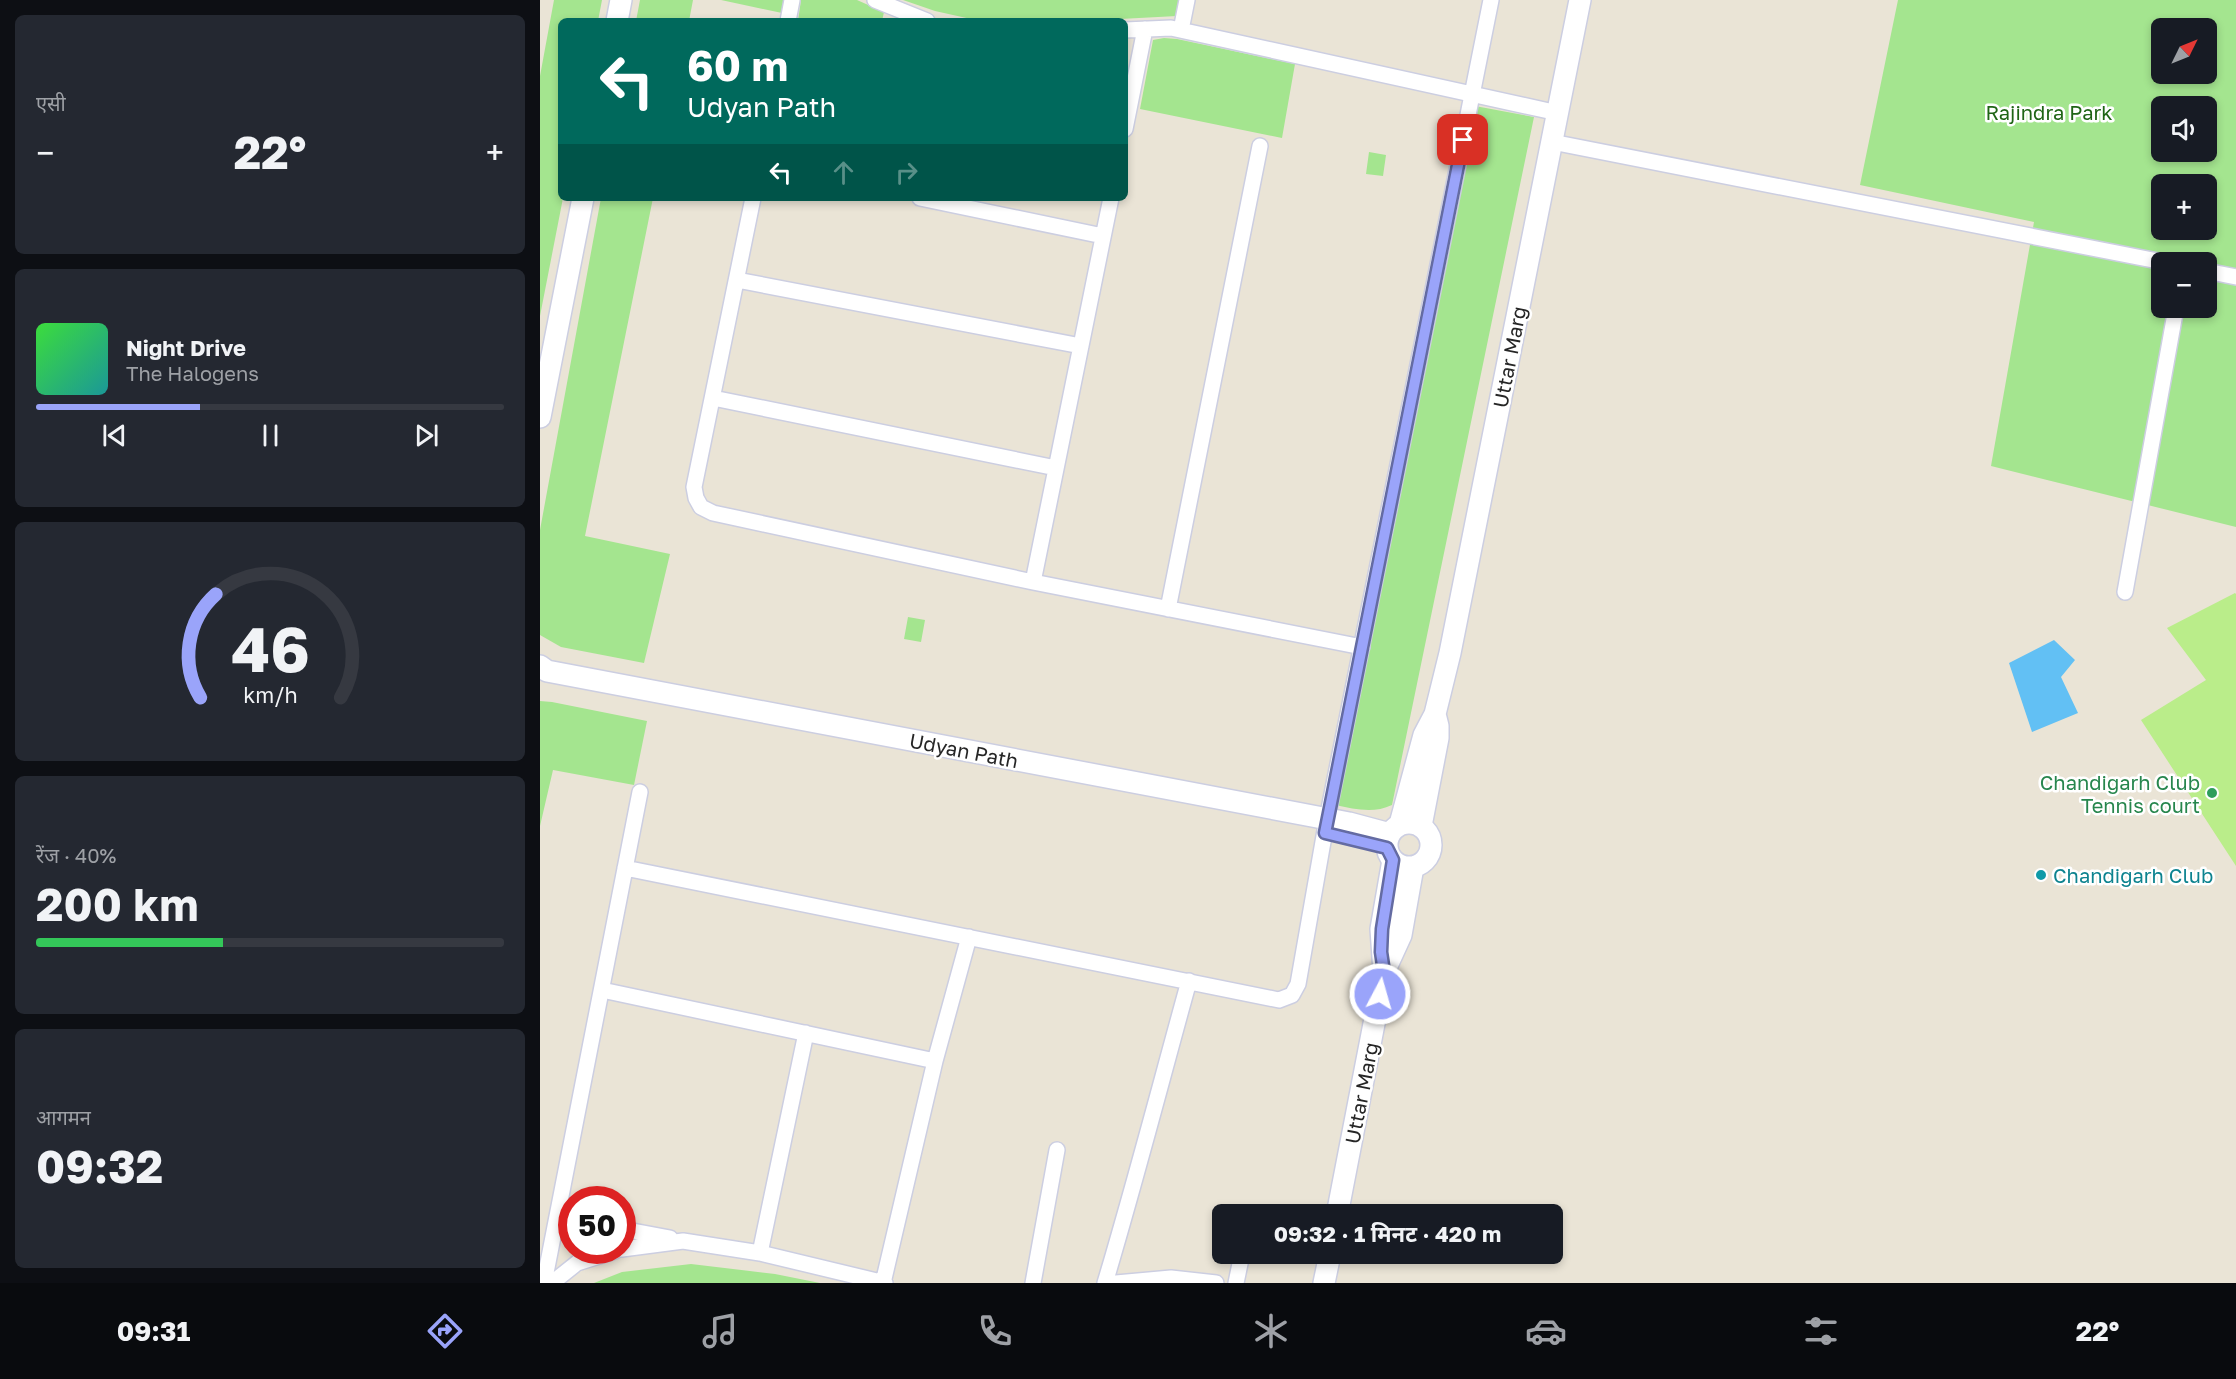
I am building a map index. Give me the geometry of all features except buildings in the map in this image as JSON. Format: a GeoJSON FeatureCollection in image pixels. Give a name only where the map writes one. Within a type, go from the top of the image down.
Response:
{"type":"FeatureCollection","features":[{"type":"Feature","properties":{"kind":"main road"},"geometry":{"type":"LineString","coordinates":[[618,18],[621,0]]}},
{"type":"Feature","properties":{"kind":"main road","name":"Uttar Marg"},"geometry":{"type":"LineString","coordinates":[[1384,972],[1381,952],[1382,929],[1398,838],[1424,735],[1435,714],[1450,653],[1580,0]]}},
{"type":"Feature","properties":{"kind":"main road"},"geometry":{"type":"LineString","coordinates":[[540,417],[582,201]]}},
{"type":"Feature","properties":{"kind":"main road","name":"Udyan Path"},"geometry":{"type":"LineString","coordinates":[[540,666],[547,671],[1326,826]]}},
{"type":"Feature","properties":{"kind":"main road","name":"Udyan Path"},"geometry":{"type":"LineString","coordinates":[[540,683],[1398,838]]}},
{"type":"Feature","properties":{"kind":"main road"},"geometry":{"type":"LineString","coordinates":[[1398,838],[1406,867],[1413,867]]}},
{"type":"Feature","properties":{"kind":"main road","name":"Uttar Marg"},"geometry":{"type":"LineString","coordinates":[[1339,1204],[1384,972],[1401,935],[1413,867],[1420,864],[1430,854],[1430,838],[1398,838]]}},
{"type":"Feature","properties":{"kind":"main road"},"geometry":{"type":"LineString","coordinates":[[1324,1283],[1328,1264]]}},
{"type":"Feature","properties":{"kind":"street"},"geometry":{"type":"LineString","coordinates":[[789,18],[792,0]]}},
{"type":"Feature","properties":{"kind":"street"},"geometry":{"type":"LineString","coordinates":[[875,0],[892,15],[910,18]]}},
{"type":"Feature","properties":{"kind":"street"},"geometry":{"type":"LineString","coordinates":[[1181,30],[1187,0]]}},
{"type":"Feature","properties":{"kind":"street"},"geometry":{"type":"LineString","coordinates":[[626,868],[1279,1000],[1292,995],[1298,984],[1326,826],[1491,0]]}},
{"type":"Feature","properties":{"kind":"street"},"geometry":{"type":"LineString","coordinates":[[1128,30],[1171,28],[1558,113]]}},
{"type":"Feature","properties":{"kind":"street"},"geometry":{"type":"LineString","coordinates":[[1128,114],[1145,29]]}},
{"type":"Feature","properties":{"kind":"street"},"geometry":{"type":"LineString","coordinates":[[1552,142],[2151,260]]}},
{"type":"Feature","properties":{"kind":"street"},"geometry":{"type":"LineString","coordinates":[[1168,609],[1260,146]]}},
{"type":"Feature","properties":{"kind":"street"},"geometry":{"type":"LineString","coordinates":[[752,201],[694,487],[701,507],[714,513],[1033,582],[1362,647]]}},
{"type":"Feature","properties":{"kind":"street"},"geometry":{"type":"LineString","coordinates":[[934,201],[1103,236]]}},
{"type":"Feature","properties":{"kind":"street"},"geometry":{"type":"LineString","coordinates":[[1033,582],[1110,201]]}},
{"type":"Feature","properties":{"kind":"street"},"geometry":{"type":"LineString","coordinates":[[2217,273],[2236,277]]}},
{"type":"Feature","properties":{"kind":"street"},"geometry":{"type":"LineString","coordinates":[[737,280],[1081,346]]}},
{"type":"Feature","properties":{"kind":"street"},"geometry":{"type":"LineString","coordinates":[[2125,592],[2174,318]]}},
{"type":"Feature","properties":{"kind":"street"},"geometry":{"type":"LineString","coordinates":[[713,398],[1056,468]]}},
{"type":"Feature","properties":{"kind":"street"},"geometry":{"type":"LineString","coordinates":[[570,1186],[602,990],[640,792]]}},
{"type":"Feature","properties":{"kind":"street"},"geometry":{"type":"LineString","coordinates":[[636,1232],[760,1253],[884,1283],[935,1061],[969,937]]}},
{"type":"Feature","properties":{"kind":"street"},"geometry":{"type":"LineString","coordinates":[[1105,1283],[1139,1168],[1189,981]]}},
{"type":"Feature","properties":{"kind":"street"},"geometry":{"type":"LineString","coordinates":[[602,990],[935,1061]]}},
{"type":"Feature","properties":{"kind":"street"},"geometry":{"type":"LineString","coordinates":[[760,1253],[806,1033]]}},
{"type":"Feature","properties":{"kind":"street"},"geometry":{"type":"LineString","coordinates":[[1032,1283],[1057,1150]]}},
{"type":"Feature","properties":{"kind":"street"},"geometry":{"type":"LineString","coordinates":[[544,1283],[558,1239]]}},
{"type":"Feature","properties":{"kind":"street"},"geometry":{"type":"LineString","coordinates":[[636,1247],[683,1241]]}},
{"type":"Feature","properties":{"kind":"street"},"geometry":{"type":"LineString","coordinates":[[552,1283],[576,1264]]}},
{"type":"Feature","properties":{"kind":"street"},"geometry":{"type":"LineString","coordinates":[[1236,1283],[1240,1264]]}},
{"type":"Feature","properties":{"kind":"street"},"geometry":{"type":"LineString","coordinates":[[1116,1283],[1171,1278],[1216,1283]]}},
{"type":"Feature","properties":{"kind":"green space"},"geometry":{"type":"Polygon","coordinates":[[[554,0],[602,0],[599,18],[558,18],[558,201],[562,201],[540,316],[540,76],[554,0]]]}},
{"type":"Feature","properties":{"kind":"green space"},"geometry":{"type":"Polygon","coordinates":[[[640,0],[693,0],[690,18],[637,18],[640,0]]]}},
{"type":"Feature","properties":{"kind":"green space"},"geometry":{"type":"Polygon","coordinates":[[[721,0],[784,0],[782,13],[721,0]]]}},
{"type":"Feature","properties":{"kind":"green space"},"geometry":{"type":"Polygon","coordinates":[[[801,0],[857,0],[884,12],[883,18],[798,18],[801,0]]]}},
{"type":"Feature","properties":{"kind":"green space"},"geometry":{"type":"Polygon","coordinates":[[[903,0],[1180,0],[1177,16],[1128,19],[966,18],[935,11],[903,0]]]}},
{"type":"Feature","properties":{"kind":"green space","name":"Rajindra Park"},"geometry":{"type":"Polygon","coordinates":[[[1898,0],[2236,0],[2236,527],[1991,466],[2034,222],[1860,185],[1898,0]]]}},
{"type":"Feature","properties":{"kind":"green space"},"geometry":{"type":"Polygon","coordinates":[[[1164,38],[1295,64],[1282,138],[1140,109],[1153,40],[1164,38]]]}},
{"type":"Feature","properties":{"kind":"green space"},"geometry":{"type":"Polygon","coordinates":[[[1475,106],[1534,117],[1392,805],[1371,810],[1350,808],[1335,805],[1475,106]]]}},
{"type":"Feature","properties":{"kind":"green space"},"geometry":{"type":"Polygon","coordinates":[[[1369,152],[1386,155],[1383,176],[1366,174],[1369,152]]]}},
{"type":"Feature","properties":{"kind":"green space"},"geometry":{"type":"Polygon","coordinates":[[[600,201],[652,201],[585,536],[670,554],[644,663],[561,647],[540,635],[540,530],[600,201]]]}},
{"type":"Feature","properties":{"kind":"green space","name":"Chandigarh Club Tennis court"},"geometry":{"type":"Polygon","coordinates":[[[2235,593],[2236,866],[2141,720],[2206,680],[2167,628],[2235,593]]]}},
{"type":"Feature","properties":{"kind":"green space"},"geometry":{"type":"Polygon","coordinates":[[[908,617],[925,620],[921,642],[904,639],[908,617]]]}},
{"type":"Feature","properties":{"kind":"green space"},"geometry":{"type":"Polygon","coordinates":[[[540,701],[647,721],[634,785],[553,770],[540,826],[540,701]]]}},
{"type":"Feature","properties":{"kind":"green space"},"geometry":{"type":"Polygon","coordinates":[[[691,1264],[775,1274],[820,1283],[594,1283],[622,1272],[691,1264]]]}},
{"type":"Feature","properties":{"kind":"water"},"geometry":{"type":"Polygon","coordinates":[[[2054,640],[2075,660],[2061,677],[2078,713],[2032,732],[2009,663],[2054,640]]]}},
{"type":"Feature","properties":{"kind":"place","name":"Chandigarh Club Tennis court"},"geometry":{"type":"Point","coordinates":[2212,793]}},
{"type":"Feature","properties":{"kind":"place","name":"Chandigarh Club"},"geometry":{"type":"Point","coordinates":[2041,875]}},
{"type":"Feature","properties":{"kind":"route"},"geometry":{"type":"LineString","coordinates":[[1380,994],[1384,972],[1381,952],[1382,929],[1393,860],[1387,848],[1325,833],[1463,140]]}}]}
